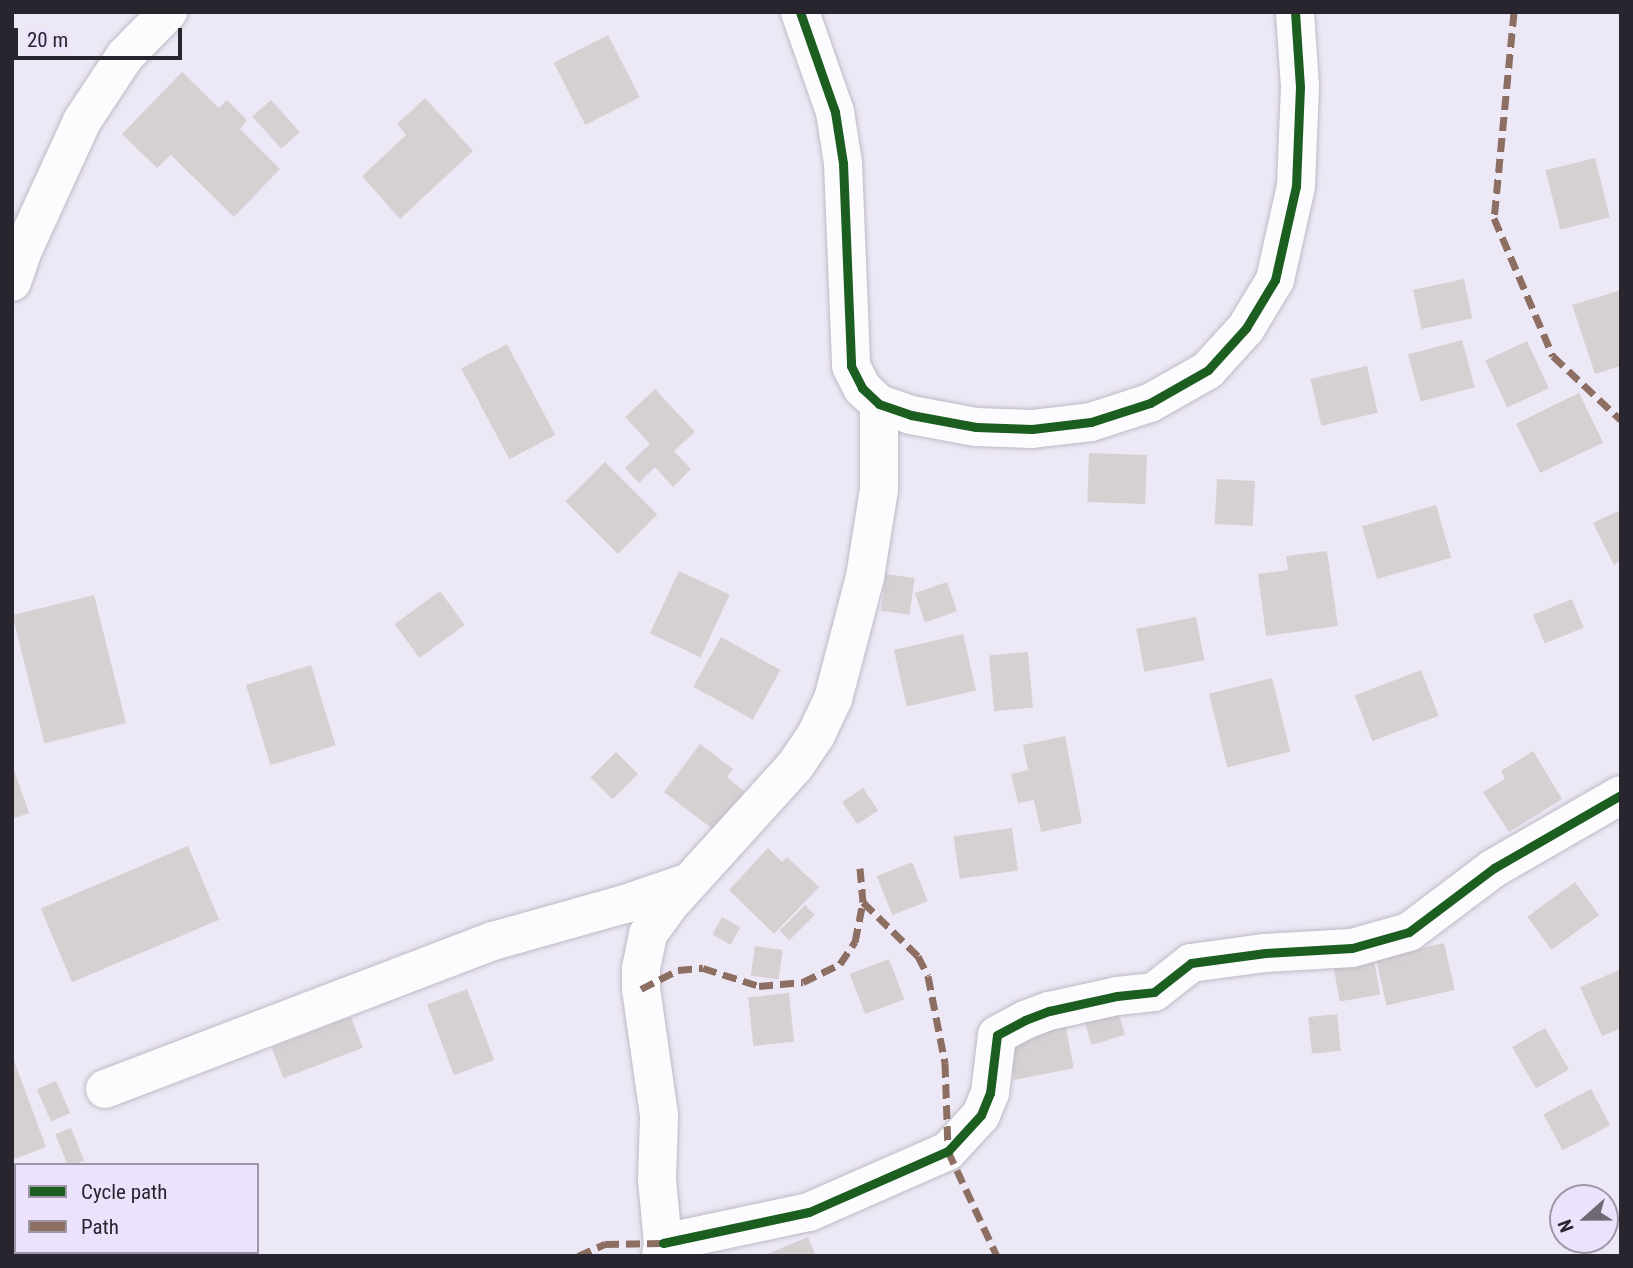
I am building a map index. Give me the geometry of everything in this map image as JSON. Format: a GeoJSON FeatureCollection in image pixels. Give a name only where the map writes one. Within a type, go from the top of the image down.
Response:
{"type":"FeatureCollection","features":[{"type":"Feature","properties":{"kind":"street"},"geometry":{"type":"LineString","coordinates":[[12,282],[82,121],[125,56],[168,12]]}},
{"type":"Feature","properties":{"kind":"street"},"geometry":{"type":"LineString","coordinates":[[800,12],[835,113],[843,163],[851,366],[862,388],[879,404],[911,415],[976,427],[1044,427],[1091,422],[1150,403],[1208,370],[1246,328],[1275,280],[1296,187],[1300,87],[1295,12]]}},
{"type":"Feature","properties":{"kind":"street"},"geometry":{"type":"LineString","coordinates":[[879,404],[881,450],[875,515],[865,577],[833,699],[817,735],[795,766],[668,906],[648,934],[641,968],[647,1035],[659,1115],[657,1180],[662,1250],[809,1212],[948,1150],[981,1115],[990,1093],[997,1035],[1025,1020],[1049,1011],[1117,996],[1154,992],[1191,963],[1265,953],[1352,948],[1409,932],[1493,868],[1621,796]]}},
{"type":"Feature","properties":{"kind":"street"},"geometry":{"type":"LineString","coordinates":[[105,1089],[493,941],[625,904],[694,880]]}},
{"type":"Feature","properties":{"kind":"building"},"geometry":{"type":"Polygon","coordinates":[[[608,35],[640,97],[585,125],[554,63],[608,35]]]}},
{"type":"Feature","properties":{"kind":"building"},"geometry":{"type":"Polygon","coordinates":[[[182,72],[219,108],[227,100],[247,120],[240,129],[280,169],[234,217],[171,155],[157,168],[122,134],[182,72]]]}},
{"type":"Feature","properties":{"kind":"building"},"geometry":{"type":"Polygon","coordinates":[[[425,98],[473,151],[400,219],[362,176],[406,135],[397,124],[425,98]]]}},
{"type":"Feature","properties":{"kind":"building"},"geometry":{"type":"Polygon","coordinates":[[[271,100],[300,132],[281,149],[252,117],[271,100]]]}},
{"type":"Feature","properties":{"kind":"building"},"geometry":{"type":"Polygon","coordinates":[[[1595,158],[1610,217],[1560,230],[1546,170],[1595,158]]]}},
{"type":"Feature","properties":{"kind":"building"},"geometry":{"type":"Polygon","coordinates":[[[1464,279],[1472,318],[1421,329],[1413,290],[1464,279]]]}},
{"type":"Feature","properties":{"kind":"building"},"geometry":{"type":"Polygon","coordinates":[[[1621,290],[1621,366],[1595,374],[1572,305],[1621,290]]]}},
{"type":"Feature","properties":{"kind":"building"},"geometry":{"type":"Polygon","coordinates":[[[1462,340],[1475,387],[1421,402],[1408,354],[1462,340]]]}},
{"type":"Feature","properties":{"kind":"building"},"geometry":{"type":"Polygon","coordinates":[[[1527,341],[1549,388],[1507,408],[1485,360],[1527,341]]]}},
{"type":"Feature","properties":{"kind":"building"},"geometry":{"type":"Polygon","coordinates":[[[507,344],[555,435],[509,459],[461,368],[507,344]]]}},
{"type":"Feature","properties":{"kind":"building"},"geometry":{"type":"Polygon","coordinates":[[[1367,366],[1378,413],[1321,426],[1310,379],[1367,366]]]}},
{"type":"Feature","properties":{"kind":"building"},"geometry":{"type":"Polygon","coordinates":[[[655,389],[695,432],[674,451],[691,469],[673,487],[655,467],[639,483],[625,468],[650,444],[625,417],[655,389]]]}},
{"type":"Feature","properties":{"kind":"building"},"geometry":{"type":"Polygon","coordinates":[[[1579,393],[1603,442],[1540,473],[1516,424],[1579,393]]]}},
{"type":"Feature","properties":{"kind":"building"},"geometry":{"type":"Polygon","coordinates":[[[1089,453],[1147,455],[1145,504],[1087,502],[1089,453]]]}},
{"type":"Feature","properties":{"kind":"building"},"geometry":{"type":"Polygon","coordinates":[[[605,462],[657,514],[618,554],[565,502],[605,462]]]}},
{"type":"Feature","properties":{"kind":"building"},"geometry":{"type":"Polygon","coordinates":[[[1217,479],[1255,481],[1253,526],[1215,524],[1217,479]]]}},
{"type":"Feature","properties":{"kind":"building"},"geometry":{"type":"Polygon","coordinates":[[[1436,505],[1451,558],[1377,579],[1362,526],[1436,505]]]}},
{"type":"Feature","properties":{"kind":"building"},"geometry":{"type":"Polygon","coordinates":[[[1618,511],[1621,518],[1621,561],[1614,565],[1593,523],[1618,511]]]}},
{"type":"Feature","properties":{"kind":"building"},"geometry":{"type":"Polygon","coordinates":[[[1327,551],[1338,626],[1266,636],[1258,574],[1288,570],[1286,556],[1327,551]]]}},
{"type":"Feature","properties":{"kind":"building"},"geometry":{"type":"Polygon","coordinates":[[[679,571],[730,595],[701,657],[650,634],[679,571]]]}},
{"type":"Feature","properties":{"kind":"building"},"geometry":{"type":"Polygon","coordinates":[[[886,574],[915,578],[910,615],[881,611],[886,574]]]}},
{"type":"Feature","properties":{"kind":"building"},"geometry":{"type":"Polygon","coordinates":[[[947,582],[957,611],[925,622],[915,593],[947,582]]]}},
{"type":"Feature","properties":{"kind":"building"},"geometry":{"type":"Polygon","coordinates":[[[440,591],[465,625],[419,658],[395,624],[440,591]]]}},
{"type":"Feature","properties":{"kind":"building"},"geometry":{"type":"Polygon","coordinates":[[[94,595],[126,723],[44,743],[12,615],[94,595]]]}},
{"type":"Feature","properties":{"kind":"building"},"geometry":{"type":"Polygon","coordinates":[[[1572,599],[1584,628],[1545,643],[1533,615],[1572,599]]]}},
{"type":"Feature","properties":{"kind":"building"},"geometry":{"type":"Polygon","coordinates":[[[1196,617],[1204,660],[1145,672],[1136,629],[1196,617]]]}},
{"type":"Feature","properties":{"kind":"building"},"geometry":{"type":"Polygon","coordinates":[[[963,634],[976,691],[907,706],[894,650],[963,634]]]}},
{"type":"Feature","properties":{"kind":"building"},"geometry":{"type":"Polygon","coordinates":[[[721,637],[780,670],[753,720],[693,687],[721,637]]]}},
{"type":"Feature","properties":{"kind":"building"},"geometry":{"type":"Polygon","coordinates":[[[1028,652],[1033,708],[994,711],[989,655],[1028,652]]]}},
{"type":"Feature","properties":{"kind":"building"},"geometry":{"type":"Polygon","coordinates":[[[311,665],[336,745],[271,765],[246,685],[311,665]]]}},
{"type":"Feature","properties":{"kind":"building"},"geometry":{"type":"Polygon","coordinates":[[[1421,670],[1439,716],[1372,741],[1355,695],[1421,670]]]}},
{"type":"Feature","properties":{"kind":"building"},"geometry":{"type":"Polygon","coordinates":[[[1272,678],[1290,752],[1227,767],[1209,694],[1272,678]]]}},
{"type":"Feature","properties":{"kind":"building"},"geometry":{"type":"Polygon","coordinates":[[[1065,736],[1082,823],[1041,832],[1034,800],[1018,803],[1011,774],[1028,770],[1023,745],[1065,736]]]}},
{"type":"Feature","properties":{"kind":"building"},"geometry":{"type":"Polygon","coordinates":[[[700,744],[733,769],[727,777],[745,792],[715,831],[664,792],[700,744]]]}},
{"type":"Feature","properties":{"kind":"building"},"geometry":{"type":"Polygon","coordinates":[[[1533,751],[1562,799],[1509,832],[1483,792],[1505,779],[1501,771],[1533,751]]]}},
{"type":"Feature","properties":{"kind":"building"},"geometry":{"type":"Polygon","coordinates":[[[616,752],[638,774],[612,799],[591,777],[616,752]]]}},
{"type":"Feature","properties":{"kind":"building"},"geometry":{"type":"Polygon","coordinates":[[[12,764],[29,813],[12,819],[12,764]]]}},
{"type":"Feature","properties":{"kind":"building"},"geometry":{"type":"Polygon","coordinates":[[[863,788],[878,810],[857,824],[842,802],[863,788]]]}},
{"type":"Feature","properties":{"kind":"building"},"geometry":{"type":"Polygon","coordinates":[[[1012,828],[1018,871],[960,879],[954,836],[1012,828]]]}},
{"type":"Feature","properties":{"kind":"building"},"geometry":{"type":"Polygon","coordinates":[[[188,846],[219,920],[72,982],[41,909],[188,846]]]}},
{"type":"Feature","properties":{"kind":"building"},"geometry":{"type":"Polygon","coordinates":[[[768,848],[782,862],[787,857],[819,887],[774,934],[729,890],[768,848]]]}},
{"type":"Feature","properties":{"kind":"building"},"geometry":{"type":"Polygon","coordinates":[[[912,862],[928,901],[893,915],[877,876],[912,862]]]}},
{"type":"Feature","properties":{"kind":"building"},"geometry":{"type":"Polygon","coordinates":[[[1575,882],[1599,915],[1551,950],[1527,917],[1575,882]]]}},
{"type":"Feature","properties":{"kind":"building"},"geometry":{"type":"Polygon","coordinates":[[[805,905],[815,915],[789,940],[780,930],[805,905]]]}},
{"type":"Feature","properties":{"kind":"building"},"geometry":{"type":"Polygon","coordinates":[[[722,917],[740,927],[731,945],[712,934],[722,917]]]}},
{"type":"Feature","properties":{"kind":"building"},"geometry":{"type":"Polygon","coordinates":[[[1444,943],[1455,990],[1387,1006],[1376,959],[1444,943]]]}},
{"type":"Feature","properties":{"kind":"building"},"geometry":{"type":"Polygon","coordinates":[[[755,946],[783,950],[779,980],[751,976],[755,946]]]}},
{"type":"Feature","properties":{"kind":"building"},"geometry":{"type":"Polygon","coordinates":[[[1373,954],[1380,994],[1340,1001],[1333,961],[1373,954]]]}},
{"type":"Feature","properties":{"kind":"building"},"geometry":{"type":"Polygon","coordinates":[[[889,959],[904,999],[865,1014],[850,974],[889,959]]]}},
{"type":"Feature","properties":{"kind":"building"},"geometry":{"type":"Polygon","coordinates":[[[1619,970],[1621,1028],[1602,1036],[1580,987],[1619,970]]]}},
{"type":"Feature","properties":{"kind":"building"},"geometry":{"type":"Polygon","coordinates":[[[467,989],[494,1060],[454,1075],[427,1004],[467,989]]]}},
{"type":"Feature","properties":{"kind":"building"},"geometry":{"type":"Polygon","coordinates":[[[789,993],[794,1042],[753,1046],[748,997],[789,993]]]}},
{"type":"Feature","properties":{"kind":"building"},"geometry":{"type":"Polygon","coordinates":[[[1116,1005],[1125,1035],[1092,1045],[1083,1015],[1116,1005]]]}},
{"type":"Feature","properties":{"kind":"building"},"geometry":{"type":"Polygon","coordinates":[[[1337,1014],[1341,1051],[1312,1054],[1308,1017],[1337,1014]]]}},
{"type":"Feature","properties":{"kind":"building"},"geometry":{"type":"Polygon","coordinates":[[[351,1017],[363,1048],[283,1078],[272,1047],[351,1017]]]}},
{"type":"Feature","properties":{"kind":"building"},"geometry":{"type":"Polygon","coordinates":[[[1065,1023],[1074,1068],[1014,1080],[1005,1035],[1065,1023]]]}},
{"type":"Feature","properties":{"kind":"building"},"geometry":{"type":"Polygon","coordinates":[[[1545,1028],[1569,1070],[1536,1089],[1512,1047],[1545,1028]]]}},
{"type":"Feature","properties":{"kind":"building"},"geometry":{"type":"Polygon","coordinates":[[[12,1059],[46,1147],[12,1160],[12,1059]]]}},
{"type":"Feature","properties":{"kind":"building"},"geometry":{"type":"Polygon","coordinates":[[[56,1081],[70,1113],[51,1122],[37,1090],[56,1081]]]}},
{"type":"Feature","properties":{"kind":"building"},"geometry":{"type":"Polygon","coordinates":[[[1591,1089],[1610,1125],[1563,1151],[1543,1114],[1591,1089]]]}},
{"type":"Feature","properties":{"kind":"building"},"geometry":{"type":"Polygon","coordinates":[[[71,1128],[84,1160],[78,1163],[67,1163],[55,1134],[71,1128]]]}},
{"type":"Feature","properties":{"kind":"building"},"geometry":{"type":"Polygon","coordinates":[[[14,1226],[14,1254],[82,1256],[12,1256],[14,1226]]]}},
{"type":"Feature","properties":{"kind":"building"},"geometry":{"type":"Polygon","coordinates":[[[808,1237],[816,1256],[762,1256],[808,1237]]]}},
{"type":"Feature","properties":{"kind":"marked path"},"geometry":{"type":"LineString","coordinates":[[1514,12],[1494,218],[1553,356],[1621,420]]}},
{"type":"Feature","properties":{"kind":"marked path"},"geometry":{"type":"LineString","coordinates":[[860,868],[863,902],[918,956],[928,976],[945,1063],[948,1151],[997,1256]]}},
{"type":"Feature","properties":{"kind":"marked path"},"geometry":{"type":"LineString","coordinates":[[641,989],[678,970],[703,968],[759,986],[803,982],[840,964],[855,942],[863,902]]}},
{"type":"Feature","properties":{"kind":"marked path"},"geometry":{"type":"LineString","coordinates":[[578,1256],[605,1244],[663,1243]]}},
{"type":"Feature","properties":{"kind":"cycle path"},"geometry":{"type":"LineString","coordinates":[[800,12],[835,112],[843,163],[851,366],[862,388],[879,404],[911,415],[976,427],[1032,429],[1091,422],[1150,403],[1208,370],[1246,328],[1275,280],[1296,186],[1300,87],[1295,12]]}},
{"type":"Feature","properties":{"kind":"cycle path"},"geometry":{"type":"LineString","coordinates":[[663,1243],[809,1212],[948,1151],[981,1115],[990,1093],[997,1035],[1025,1020],[1049,1011],[1117,996],[1154,992],[1191,963],[1265,953],[1352,948],[1409,932],[1494,868],[1621,795]]}}]}
